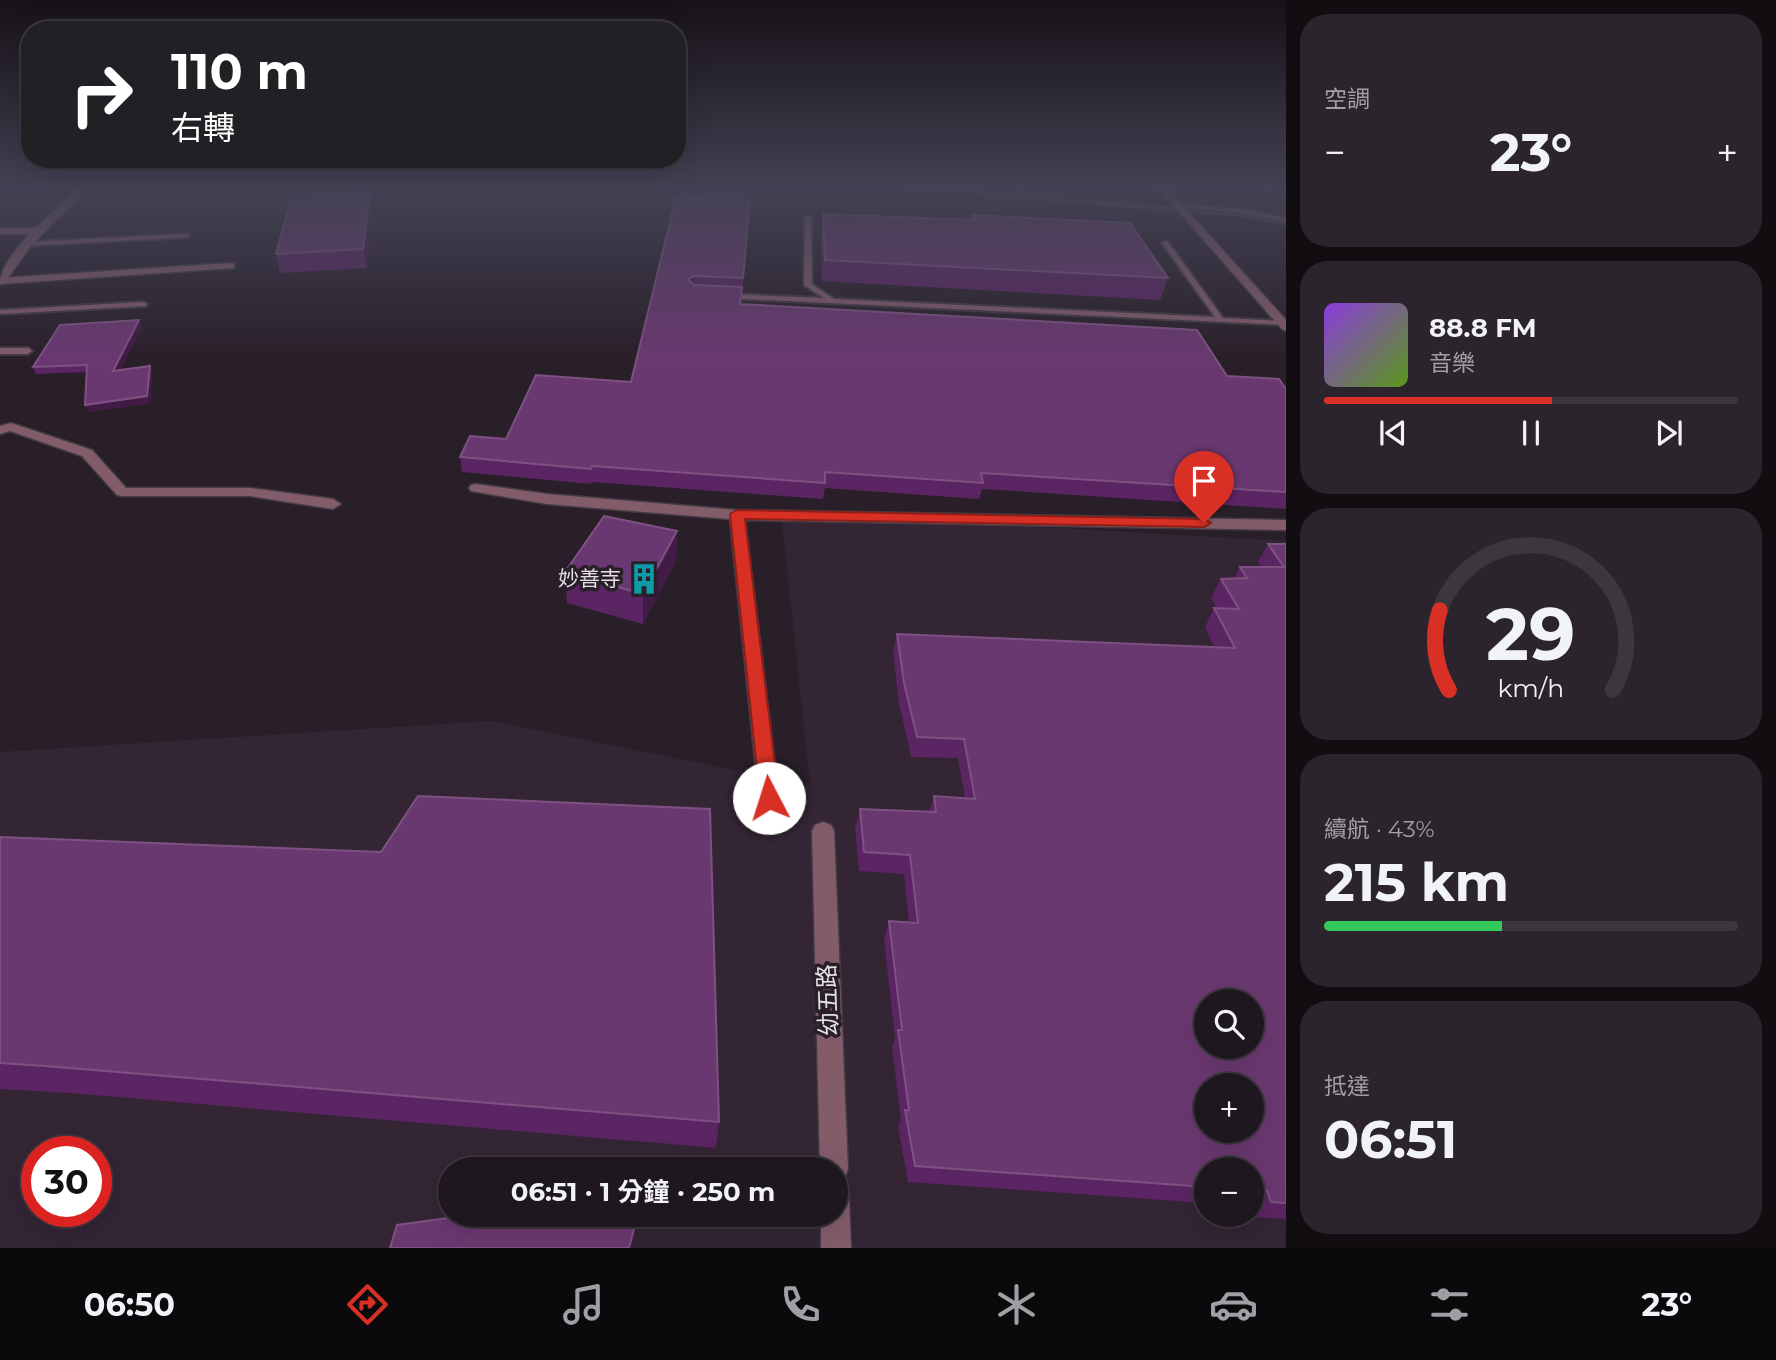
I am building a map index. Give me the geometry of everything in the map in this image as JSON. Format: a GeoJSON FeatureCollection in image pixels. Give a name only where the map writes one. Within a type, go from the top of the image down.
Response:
{"type":"FeatureCollection","features":[{"type":"Feature","properties":{"kind":"street"},"geometry":{"type":"LineString","coordinates":[[0,281],[25,246]]}},
{"type":"Feature","properties":{"kind":"street"},"geometry":{"type":"LineString","coordinates":[[1213,246],[1284,325]]}},
{"type":"Feature","properties":{"kind":"street"},"geometry":{"type":"LineString","coordinates":[[0,281],[230,266]]}},
{"type":"Feature","properties":{"kind":"street"},"geometry":{"type":"LineString","coordinates":[[0,430],[11,427],[87,453],[122,492],[250,492],[333,504]]}},
{"type":"Feature","properties":{"kind":"street"},"geometry":{"type":"LineString","coordinates":[[476,488],[547,499],[737,514],[1286,525]]}},
{"type":"Feature","properties":{"kind":"street"},"geometry":{"type":"LineString","coordinates":[[737,514],[769,798]]}},
{"type":"Feature","properties":{"kind":"street","name":"幼五路"},"geometry":{"type":"LineString","coordinates":[[823,831],[834,1157]]}},
{"type":"Feature","properties":{"kind":"street"},"geometry":{"type":"LineString","coordinates":[[836,1227],[836,1248]]}},
{"type":"Feature","properties":{"kind":"lane"},"geometry":{"type":"LineString","coordinates":[[808,246],[808,285],[837,302]]}},
{"type":"Feature","properties":{"kind":"lane"},"geometry":{"type":"LineString","coordinates":[[1168,246],[1221,320]]}},
{"type":"Feature","properties":{"kind":"lane"},"geometry":{"type":"LineString","coordinates":[[720,296],[1284,325]]}},
{"type":"Feature","properties":{"kind":"lane"},"geometry":{"type":"LineString","coordinates":[[0,312],[144,304]]}},
{"type":"Feature","properties":{"kind":"lane"},"geometry":{"type":"LineString","coordinates":[[0,351],[29,351]]}},
{"type":"Feature","properties":{"kind":"shaded area"},"geometry":{"type":"Polygon","coordinates":[[[781,512],[1286,541],[1286,1248],[0,1248],[0,752],[490,721],[810,785],[781,512]]]}},
{"type":"Feature","properties":{"kind":"building"},"geometry":{"type":"Polygon","coordinates":[[[278,246],[363,246],[363,249],[276,254],[278,246]]]}},
{"type":"Feature","properties":{"kind":"building"},"geometry":{"type":"Polygon","coordinates":[[[664,246],[746,246],[743,278],[695,276],[688,279],[694,285],[742,287],[740,304],[1197,330],[1227,376],[1279,379],[1286,389],[1286,492],[981,473],[983,483],[825,472],[825,483],[592,466],[591,469],[460,457],[470,436],[506,439],[536,375],[631,382],[664,246]]]}},
{"type":"Feature","properties":{"kind":"building"},"geometry":{"type":"Polygon","coordinates":[[[824,246],[1146,246],[1168,278],[825,260],[824,246]]]}},
{"type":"Feature","properties":{"kind":"building"},"geometry":{"type":"Polygon","coordinates":[[[139,320],[113,371],[150,366],[147,396],[85,405],[87,365],[33,367],[60,325],[139,320]]]}},
{"type":"Feature","properties":{"kind":"building"},"geometry":{"type":"Polygon","coordinates":[[[604,516],[677,531],[643,594],[565,572],[604,516]]]}},
{"type":"Feature","properties":{"kind":"building"},"geometry":{"type":"Polygon","coordinates":[[[1268,544],[1286,544],[1286,1203],[1271,1202],[1267,1191],[1264,1191],[1264,1157],[1194,1157],[1194,1186],[915,1166],[905,1110],[909,1110],[898,1030],[902,1030],[889,921],[918,923],[910,855],[864,852],[860,809],[936,812],[934,796],[975,799],[964,739],[917,737],[904,683],[897,634],[1235,648],[1214,608],[1239,609],[1221,579],[1247,578],[1240,567],[1284,567],[1268,544]]]}},
{"type":"Feature","properties":{"kind":"building"},"geometry":{"type":"Polygon","coordinates":[[[418,796],[710,809],[719,1122],[0,1063],[0,837],[381,852],[418,796]]]}},
{"type":"Feature","properties":{"kind":"building"},"geometry":{"type":"Polygon","coordinates":[[[438,1219],[438,1227],[635,1227],[629,1248],[390,1248],[397,1225],[438,1219]]]}},
{"type":"Feature","properties":{"kind":"place","name":"妙善寺"},"geometry":{"type":"Point","coordinates":[644,579]}},
{"type":"Feature","properties":{"kind":"route"},"geometry":{"type":"LineString","coordinates":[[769,798],[737,514],[1204,523]]}}]}
